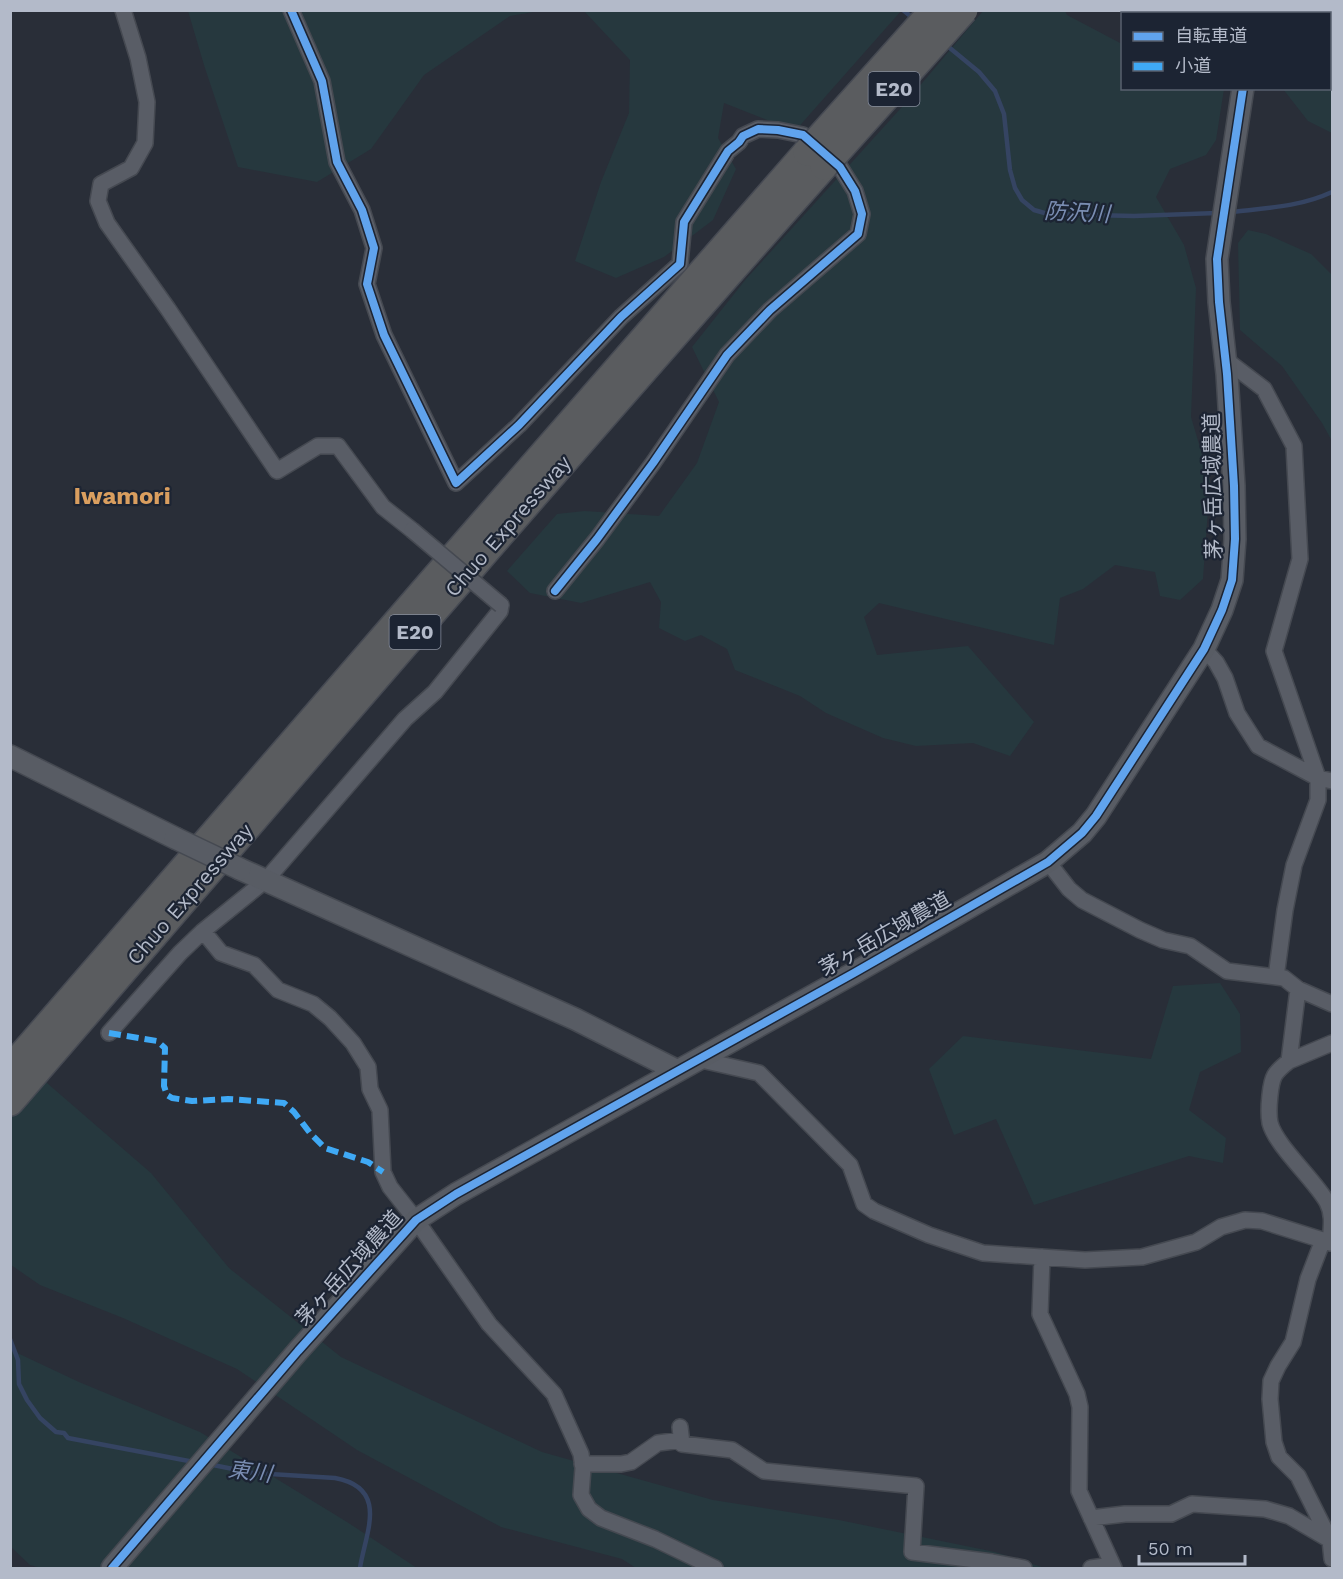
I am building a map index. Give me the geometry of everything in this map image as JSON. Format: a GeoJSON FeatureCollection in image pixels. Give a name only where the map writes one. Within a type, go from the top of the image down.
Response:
{"type":"FeatureCollection","features":[{"type":"Feature","properties":{"kind":"highway","name":"Chuo Expressway"},"geometry":{"type":"LineString","coordinates":[[10,1102],[460,580],[816,159],[934,10]]}},
{"type":"Feature","properties":{"kind":"highway","name":"Chuo Expressway"},"geometry":{"type":"LineString","coordinates":[[10,1069],[429,585],[816,159],[964,10]]}},
{"type":"Feature","properties":{"kind":"street"},"geometry":{"type":"LineString","coordinates":[[109,1033],[180,953],[203,931],[266,880],[405,719],[435,692],[500,611],[501,605],[383,507],[338,446],[318,446],[277,471],[107,223],[98,201],[101,184],[131,168],[146,143],[147,102],[138,58],[123,10]]}},
{"type":"Feature","properties":{"kind":"street"},"geometry":{"type":"LineString","coordinates":[[291,10],[322,81],[337,162],[363,210],[374,248],[367,284],[384,335],[456,483],[519,425],[621,317],[680,264],[684,222],[728,151],[743,136],[758,129],[803,135],[840,167],[855,191],[862,214],[858,234],[770,310],[727,355],[646,473],[555,591]]}},
{"type":"Feature","properties":{"kind":"street","name":"茅ヶ岳広域農道"},"geometry":{"type":"LineString","coordinates":[[112,1569],[298,1351],[416,1220],[456,1194],[854,973],[1048,862],[1082,833],[1096,816],[1204,649],[1222,610],[1232,580],[1235,539],[1226,360],[1219,302],[1217,259],[1243,90]]}},
{"type":"Feature","properties":{"kind":"street"},"geometry":{"type":"LineString","coordinates":[[1226,360],[1264,389],[1294,446],[1300,559],[1274,651],[1325,780],[1294,866],[1276,977]]}},
{"type":"Feature","properties":{"kind":"street"},"geometry":{"type":"LineString","coordinates":[[1204,649],[1216,662],[1225,678],[1237,713],[1258,746],[1325,780]]}},
{"type":"Feature","properties":{"kind":"street"},"geometry":{"type":"LineString","coordinates":[[10,756],[240,869],[575,1019],[676,1070]]}},
{"type":"Feature","properties":{"kind":"street"},"geometry":{"type":"LineString","coordinates":[[1048,862],[1069,889],[1082,900],[1163,940],[1190,946],[1227,971],[1284,978],[1298,989],[1332,1004]]}},
{"type":"Feature","properties":{"kind":"street"},"geometry":{"type":"LineString","coordinates":[[203,931],[221,953],[254,964],[278,990],[313,1004],[330,1018],[353,1044],[368,1067],[370,1089],[380,1110],[383,1172],[390,1187],[489,1324],[554,1394],[581,1454],[581,1495],[589,1509],[601,1518],[655,1539],[715,1569]]}},
{"type":"Feature","properties":{"kind":"street"},"geometry":{"type":"LineString","coordinates":[[1289,1061],[1298,989]]}},
{"type":"Feature","properties":{"kind":"street"},"geometry":{"type":"LineString","coordinates":[[1331,1547],[1298,1476],[1279,1458],[1274,1442],[1270,1399],[1271,1381],[1293,1342],[1308,1279],[1328,1242],[1332,1220],[1327,1203],[1270,1125],[1268,1110],[1270,1089],[1275,1072],[1289,1061],[1332,1043]]}},
{"type":"Feature","properties":{"kind":"street"},"geometry":{"type":"LineString","coordinates":[[697,1059],[759,1072],[850,1165],[864,1204],[874,1211],[928,1235],[982,1252],[1085,1260],[1142,1257],[1196,1242],[1226,1225],[1245,1220],[1262,1221],[1328,1242]]}},
{"type":"Feature","properties":{"kind":"street"},"geometry":{"type":"LineString","coordinates":[[1042,1257],[1040,1314],[1077,1394],[1080,1407],[1079,1491],[1113,1567],[1091,1569]]}},
{"type":"Feature","properties":{"kind":"street"},"geometry":{"type":"LineString","coordinates":[[582,1464],[631,1462],[658,1443],[681,1433],[682,1444],[732,1450],[764,1471],[916,1486],[912,1552],[992,1562],[1024,1569]]}},
{"type":"Feature","properties":{"kind":"street"},"geometry":{"type":"LineString","coordinates":[[1091,1518],[1125,1514],[1171,1514],[1192,1504],[1265,1509],[1289,1516],[1331,1547]]}},
{"type":"Feature","properties":{"kind":"shaded area"},"geometry":{"type":"Polygon","coordinates":[[[188,11],[539,11],[510,16],[424,75],[371,149],[317,182],[238,167],[188,11]]]}},
{"type":"Feature","properties":{"kind":"shaded area"},"geometry":{"type":"Polygon","coordinates":[[[584,11],[901,11],[795,131],[724,103],[718,138],[736,169],[713,220],[664,257],[616,278],[575,261],[601,182],[629,113],[630,60],[584,11]]]}},
{"type":"Feature","properties":{"kind":"shaded area"},"geometry":{"type":"Polygon","coordinates":[[[983,11],[1065,11],[1067,15],[1121,43],[1121,90],[1224,90],[1216,140],[1206,155],[1170,169],[1156,197],[1184,245],[1196,288],[1191,417],[1210,481],[1203,579],[1180,600],[1160,596],[1155,572],[1115,565],[1083,589],[1060,598],[1054,645],[879,603],[864,617],[877,655],[968,646],[1034,722],[1010,756],[973,743],[916,746],[883,738],[826,713],[800,696],[735,670],[727,649],[701,635],[685,641],[659,628],[661,602],[650,582],[581,603],[530,593],[507,571],[557,514],[585,511],[659,516],[697,463],[719,402],[692,347],[746,279],[901,108],[983,11]]]}},
{"type":"Feature","properties":{"kind":"shaded area"},"geometry":{"type":"Polygon","coordinates":[[[1332,13],[1332,133],[1308,121],[1284,90],[1331,90],[1332,13]]]}},
{"type":"Feature","properties":{"kind":"shaded area"},"geometry":{"type":"Polygon","coordinates":[[[1248,230],[1266,234],[1311,254],[1332,275],[1332,441],[1282,366],[1240,330],[1238,243],[1248,230]]]}},
{"type":"Feature","properties":{"kind":"shaded area"},"geometry":{"type":"Polygon","coordinates":[[[1220,983],[1240,1014],[1241,1052],[1200,1072],[1189,1110],[1226,1138],[1223,1163],[1189,1156],[1034,1205],[996,1119],[954,1135],[929,1069],[963,1036],[1151,1059],[1173,986],[1220,983]]]}},
{"type":"Feature","properties":{"kind":"shaded area"},"geometry":{"type":"Polygon","coordinates":[[[10,1051],[151,1173],[229,1268],[341,1357],[542,1452],[713,1500],[839,1520],[995,1552],[1045,1568],[636,1568],[622,1559],[501,1527],[357,1450],[237,1369],[123,1318],[40,1285],[11,1265],[10,1051]]]}},
{"type":"Feature","properties":{"kind":"shaded area"},"geometry":{"type":"Polygon","coordinates":[[[11,1350],[79,1382],[200,1432],[347,1522],[417,1568],[41,1568],[30,1565],[11,1547],[11,1350]]]}},
{"type":"Feature","properties":{"kind":"waterway","name":"防沢川"},"geometry":{"type":"LineString","coordinates":[[903,10],[915,20]]}},
{"type":"Feature","properties":{"kind":"waterway","name":"防沢川"},"geometry":{"type":"LineString","coordinates":[[945,44],[979,72],[995,91],[1004,114],[1010,170],[1015,188],[1022,200],[1034,210],[1048,214],[1134,216],[1217,213]]}},
{"type":"Feature","properties":{"kind":"waterway","name":"防沢川"},"geometry":{"type":"LineString","coordinates":[[1231,212],[1295,204],[1332,192]]}},
{"type":"Feature","properties":{"kind":"waterway","name":"東川"},"geometry":{"type":"LineString","coordinates":[[10,1339],[18,1360],[19,1384],[40,1418],[56,1432],[64,1433],[68,1438],[194,1462]]}},
{"type":"Feature","properties":{"kind":"waterway","name":"東川"},"geometry":{"type":"LineString","coordinates":[[208,1464],[253,1473],[335,1478],[352,1483],[363,1492],[370,1514],[360,1568]]}},
{"type":"Feature","properties":{"kind":"marked path"},"geometry":{"type":"LineString","coordinates":[[109,1033],[157,1041],[165,1048],[164,1086],[167,1095],[172,1098],[192,1101],[228,1099],[284,1103],[325,1148],[368,1162],[383,1172]]}},
{"type":"Feature","properties":{"kind":"cycle path"},"geometry":{"type":"LineString","coordinates":[[291,10],[322,81],[337,162],[362,210],[374,248],[367,284],[384,335],[456,483],[519,425],[621,317],[680,264],[684,222],[728,151],[743,136],[758,129],[803,135],[840,167],[855,191],[862,214],[858,234],[770,310],[727,355],[653,463],[555,591]]}},
{"type":"Feature","properties":{"kind":"cycle path"},"geometry":{"type":"LineString","coordinates":[[112,1568],[298,1351],[416,1220],[456,1194],[854,973],[1048,862],[1082,833],[1096,816],[1204,649],[1222,610],[1232,580],[1235,539],[1234,486],[1217,259],[1243,90]]}},
{"type":"Feature","properties":{"kind":"district","name":"Iwamori"},"geometry":{"type":"Point","coordinates":[122,496]}}]}
